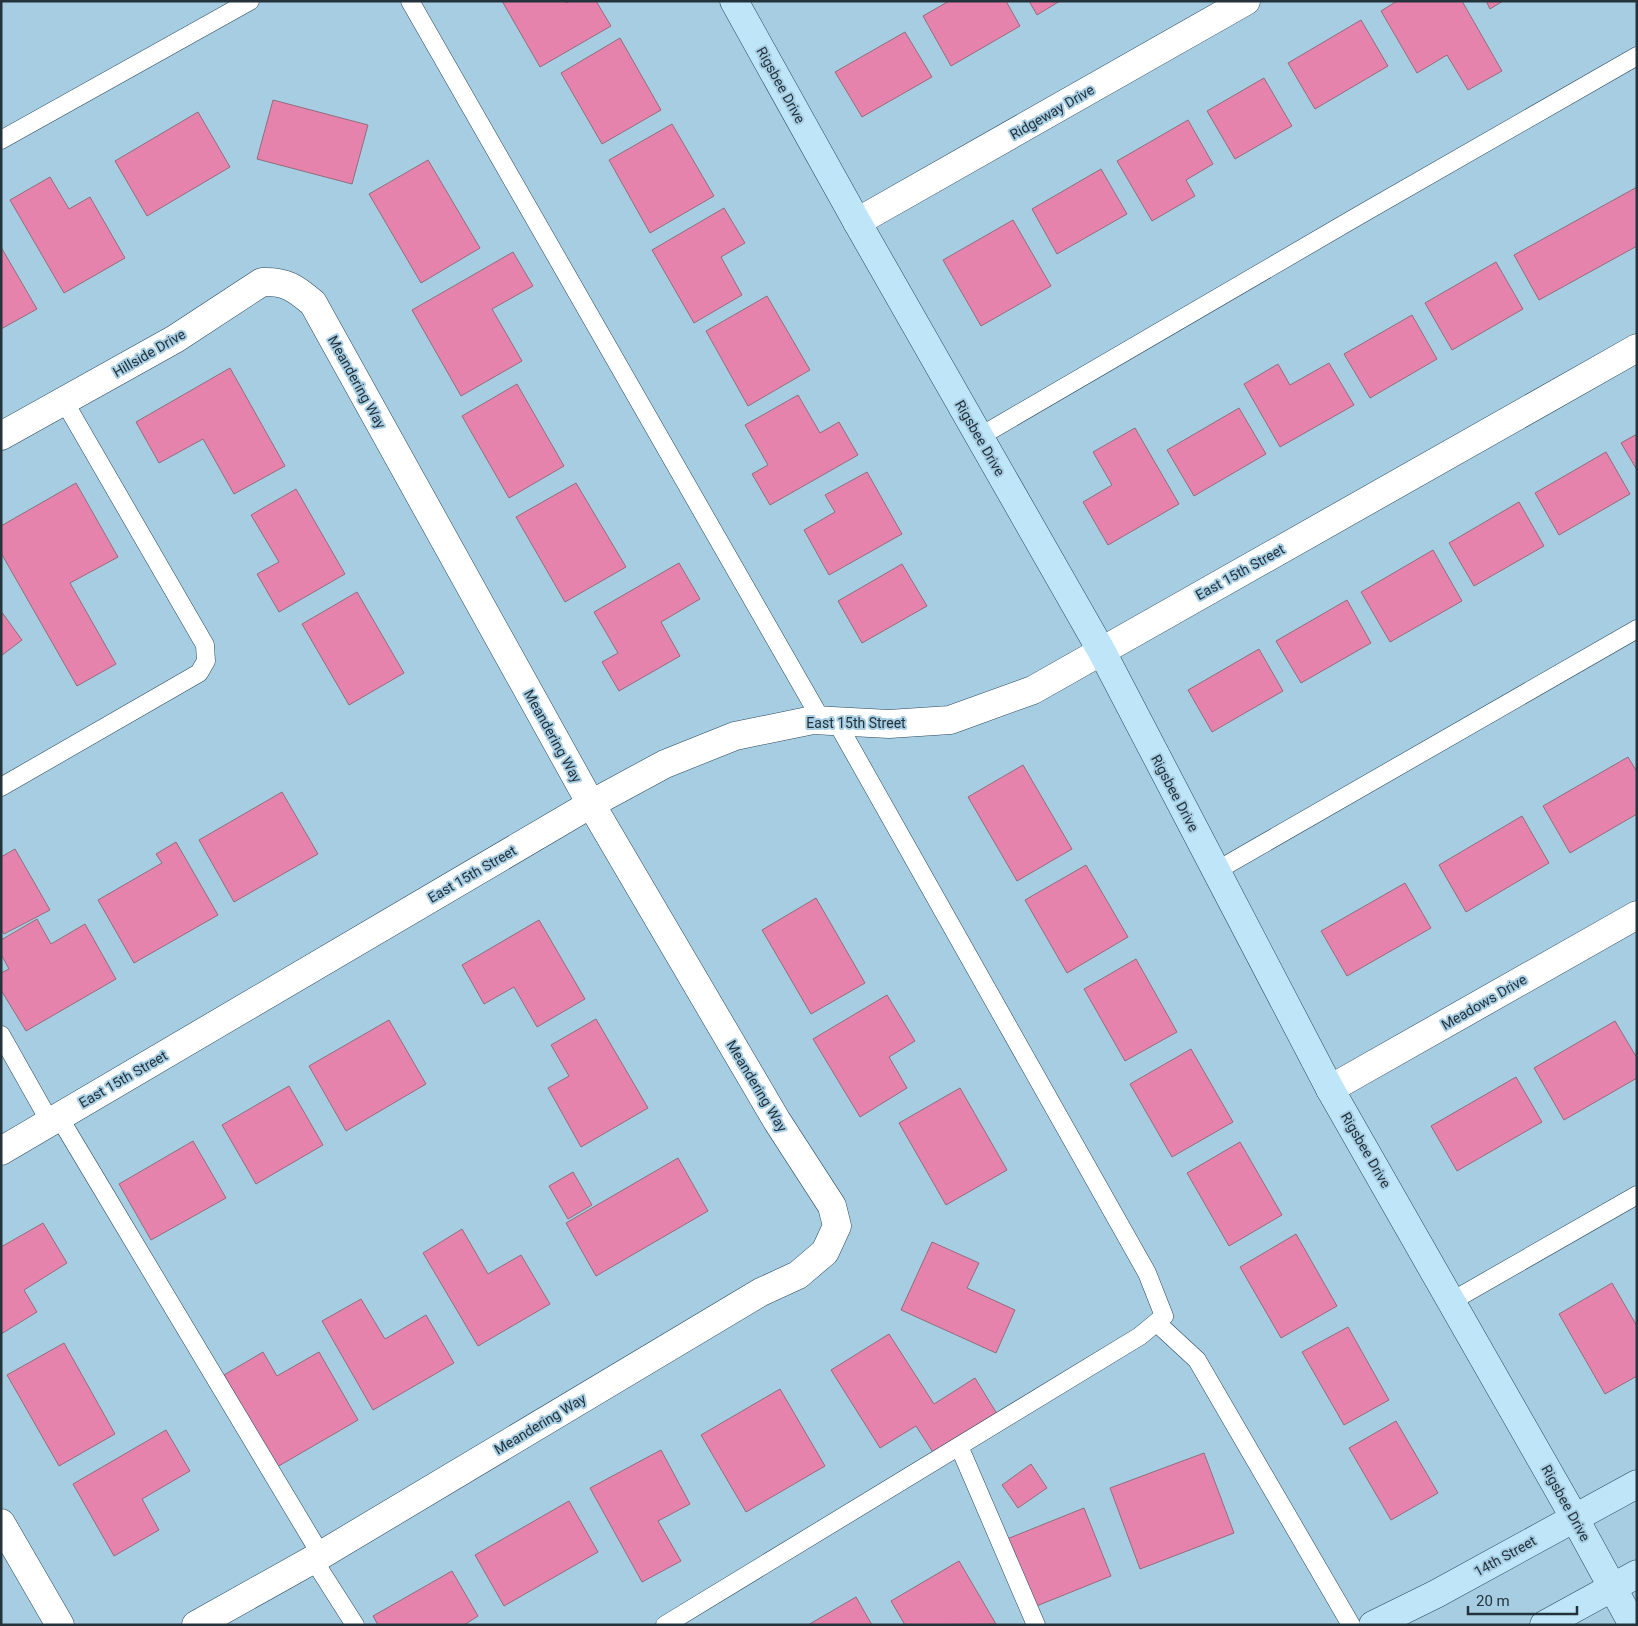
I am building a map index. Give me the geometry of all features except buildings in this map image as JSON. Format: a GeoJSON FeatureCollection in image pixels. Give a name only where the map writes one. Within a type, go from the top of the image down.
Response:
{"type":"FeatureCollection","features":[{"type":"Feature","properties":{"kind":"street","name":"Rigsbee Drive"},"geometry":{"type":"LineString","coordinates":[[734,1],[857,222],[1101,650],[1330,1089],[1574,1517],[1633,1625]]}},
{"type":"Feature","properties":{"kind":"street","name":"Ridgeway Drive"},"geometry":{"type":"LineString","coordinates":[[857,222],[1246,1]]}},
{"type":"Feature","properties":{"kind":"street","name":"Hillside Drive"},"geometry":{"type":"LineString","coordinates":[[1,436],[175,339],[262,282],[277,282],[296,288]]}},
{"type":"Feature","properties":{"kind":"street","name":"Meandering Way"},"geometry":{"type":"LineString","coordinates":[[196,1625],[317,1557],[761,1292],[798,1275],[825,1252],[837,1226],[832,1206],[777,1122],[591,804],[313,303],[296,288]]}},
{"type":"Feature","properties":{"kind":"street","name":"East 15th Street"},"geometry":{"type":"LineString","coordinates":[[1,1151],[591,804],[665,764],[735,736],[813,720],[889,724],[950,720],[1033,690],[1637,348]]}},
{"type":"Feature","properties":{"kind":"street","name":"Meadows Drive"},"geometry":{"type":"LineString","coordinates":[[1330,1089],[1637,915]]}},
{"type":"Feature","properties":{"kind":"street","name":"14th Street"},"geometry":{"type":"LineString","coordinates":[[1372,1625],[1436,1594],[1637,1484]]}},
{"type":"Feature","properties":{"kind":"street"},"geometry":{"type":"LineString","coordinates":[[1,1523],[60,1625]]}},
{"type":"Feature","properties":{"kind":"street"},"geometry":{"type":"LineString","coordinates":[[1544,1625],[1637,1574]]}},
{"type":"Feature","properties":{"kind":"lane"},"geometry":{"type":"LineString","coordinates":[[1,140],[250,1]]}},
{"type":"Feature","properties":{"kind":"lane"},"geometry":{"type":"LineString","coordinates":[[410,1],[829,721],[1147,1273],[1164,1316],[1140,1336],[665,1625]]}},
{"type":"Feature","properties":{"kind":"lane"},"geometry":{"type":"LineString","coordinates":[[980,437],[1358,216],[1637,56]]}},
{"type":"Feature","properties":{"kind":"lane"},"geometry":{"type":"LineString","coordinates":[[1,788],[199,673],[206,661],[205,644],[64,401]]}},
{"type":"Feature","properties":{"kind":"lane"},"geometry":{"type":"LineString","coordinates":[[1216,871],[1637,629]]}},
{"type":"Feature","properties":{"kind":"lane"},"geometry":{"type":"LineString","coordinates":[[1,1035],[55,1119],[317,1557],[355,1625]]}},
{"type":"Feature","properties":{"kind":"lane"},"geometry":{"type":"LineString","coordinates":[[1452,1302],[1637,1194]]}},
{"type":"Feature","properties":{"kind":"lane"},"geometry":{"type":"LineString","coordinates":[[1157,1323],[1196,1360],[1351,1625]]}},
{"type":"Feature","properties":{"kind":"lane"},"geometry":{"type":"LineString","coordinates":[[958,1446],[1036,1625]]}}]}
